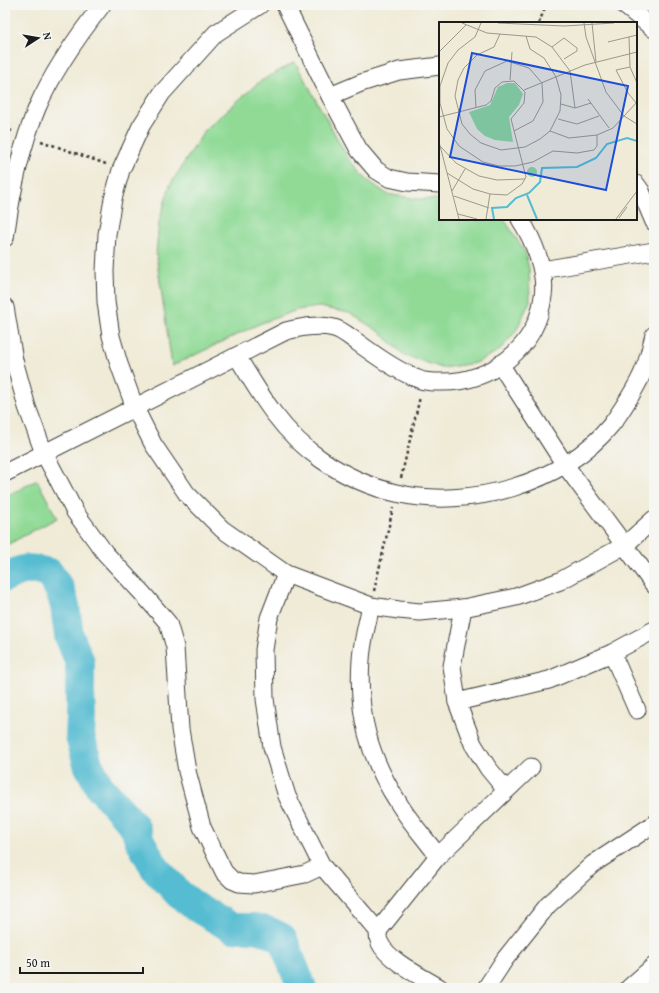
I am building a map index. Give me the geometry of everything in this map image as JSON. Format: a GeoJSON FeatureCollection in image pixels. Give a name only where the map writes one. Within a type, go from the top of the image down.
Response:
{"type":"FeatureCollection","features":[{"type":"Feature","properties":{"kind":"street"},"geometry":{"type":"LineString","coordinates":[[5,238],[9,208],[26,136],[37,107],[76,39],[102,5]]}},
{"type":"Feature","properties":{"kind":"street"},"geometry":{"type":"LineString","coordinates":[[260,5],[216,33],[162,93],[141,126],[121,170],[113,199],[107,234],[105,271],[106,302],[111,336],[119,364],[135,408],[153,444],[187,494],[222,529],[286,574],[371,606],[420,612],[464,608],[516,597],[560,581],[625,545],[654,519]]}},
{"type":"Feature","properties":{"kind":"street"},"geometry":{"type":"LineString","coordinates":[[285,5],[330,96],[359,150],[376,170],[389,178],[407,182],[439,184]]}},
{"type":"Feature","properties":{"kind":"street"},"geometry":{"type":"LineString","coordinates":[[624,5],[654,29]]}},
{"type":"Feature","properties":{"kind":"street"},"geometry":{"type":"LineString","coordinates":[[330,96],[361,83],[399,71],[439,66]]}},
{"type":"Feature","properties":{"kind":"street"},"geometry":{"type":"LineString","coordinates":[[637,185],[641,191],[654,222]]}},
{"type":"Feature","properties":{"kind":"street"},"geometry":{"type":"LineString","coordinates":[[5,473],[286,331],[311,325],[335,328],[400,371],[424,381],[451,382],[473,378],[488,372],[516,353],[525,342],[538,320],[544,295],[542,270],[531,239],[521,220]]}},
{"type":"Feature","properties":{"kind":"street"},"geometry":{"type":"LineString","coordinates":[[542,270],[654,251]]}},
{"type":"Feature","properties":{"kind":"street"},"geometry":{"type":"LineString","coordinates":[[5,307],[14,360],[27,407],[44,453],[75,512],[105,553],[168,623],[175,646],[180,729],[187,771],[202,827],[224,872],[232,880],[239,884],[254,884],[305,874],[322,866]]}},
{"type":"Feature","properties":{"kind":"street"},"geometry":{"type":"LineString","coordinates":[[236,356],[264,402],[294,438],[321,460],[349,477],[375,487],[397,493],[432,498],[453,499],[512,488],[538,478],[565,465],[589,446],[611,425],[628,398],[644,369],[654,336]]}},
{"type":"Feature","properties":{"kind":"street"},"geometry":{"type":"LineString","coordinates":[[500,364],[565,465],[654,586]]}},
{"type":"Feature","properties":{"kind":"street"},"geometry":{"type":"LineString","coordinates":[[286,574],[270,618],[264,650],[265,699],[272,747],[287,796],[322,866],[378,931],[379,943],[385,953],[440,988]]}},
{"type":"Feature","properties":{"kind":"street"},"geometry":{"type":"LineString","coordinates":[[371,606],[361,660],[361,696],[366,732],[377,765],[398,803],[438,856]]}},
{"type":"Feature","properties":{"kind":"street"},"geometry":{"type":"LineString","coordinates":[[464,608],[452,666],[457,702],[472,744],[488,768],[506,790]]}},
{"type":"Feature","properties":{"kind":"street"},"geometry":{"type":"LineString","coordinates":[[457,702],[549,680],[612,653],[654,630]]}},
{"type":"Feature","properties":{"kind":"street"},"geometry":{"type":"LineString","coordinates":[[612,653],[637,710]]}},
{"type":"Feature","properties":{"kind":"street"},"geometry":{"type":"LineString","coordinates":[[378,931],[438,856],[531,767]]}},
{"type":"Feature","properties":{"kind":"street"},"geometry":{"type":"LineString","coordinates":[[486,988],[505,959],[548,905],[593,864],[654,824]]}},
{"type":"Feature","properties":{"kind":"street"},"geometry":{"type":"LineString","coordinates":[[629,988],[654,966]]}},
{"type":"Feature","properties":{"kind":"path"},"geometry":{"type":"LineString","coordinates":[[539,22],[546,5]]}},
{"type":"Feature","properties":{"kind":"path"},"geometry":{"type":"LineString","coordinates":[[5,128],[121,170]]}},
{"type":"Feature","properties":{"kind":"green space"},"geometry":{"type":"Polygon","coordinates":[[[295,62],[348,158],[366,179],[387,194],[418,199],[439,199],[439,220],[503,220],[506,222],[525,252],[529,269],[530,301],[516,331],[500,350],[476,363],[442,368],[404,355],[380,332],[349,313],[319,307],[297,310],[259,324],[172,366],[156,254],[159,222],[170,185],[205,130],[259,82],[295,62]]]}},
{"type":"Feature","properties":{"kind":"green space"},"geometry":{"type":"Polygon","coordinates":[[[37,480],[57,518],[5,546],[5,497],[37,480]]]}},
{"type":"Feature","properties":{"kind":"waterway"},"geometry":{"type":"LineString","coordinates":[[5,577],[27,569],[42,571],[49,573],[60,590],[65,606],[69,636],[80,662],[80,736],[88,764],[99,786],[135,827],[139,839],[155,868],[179,894],[196,907],[232,928],[254,928],[270,932],[282,938],[302,988]]}}]}
